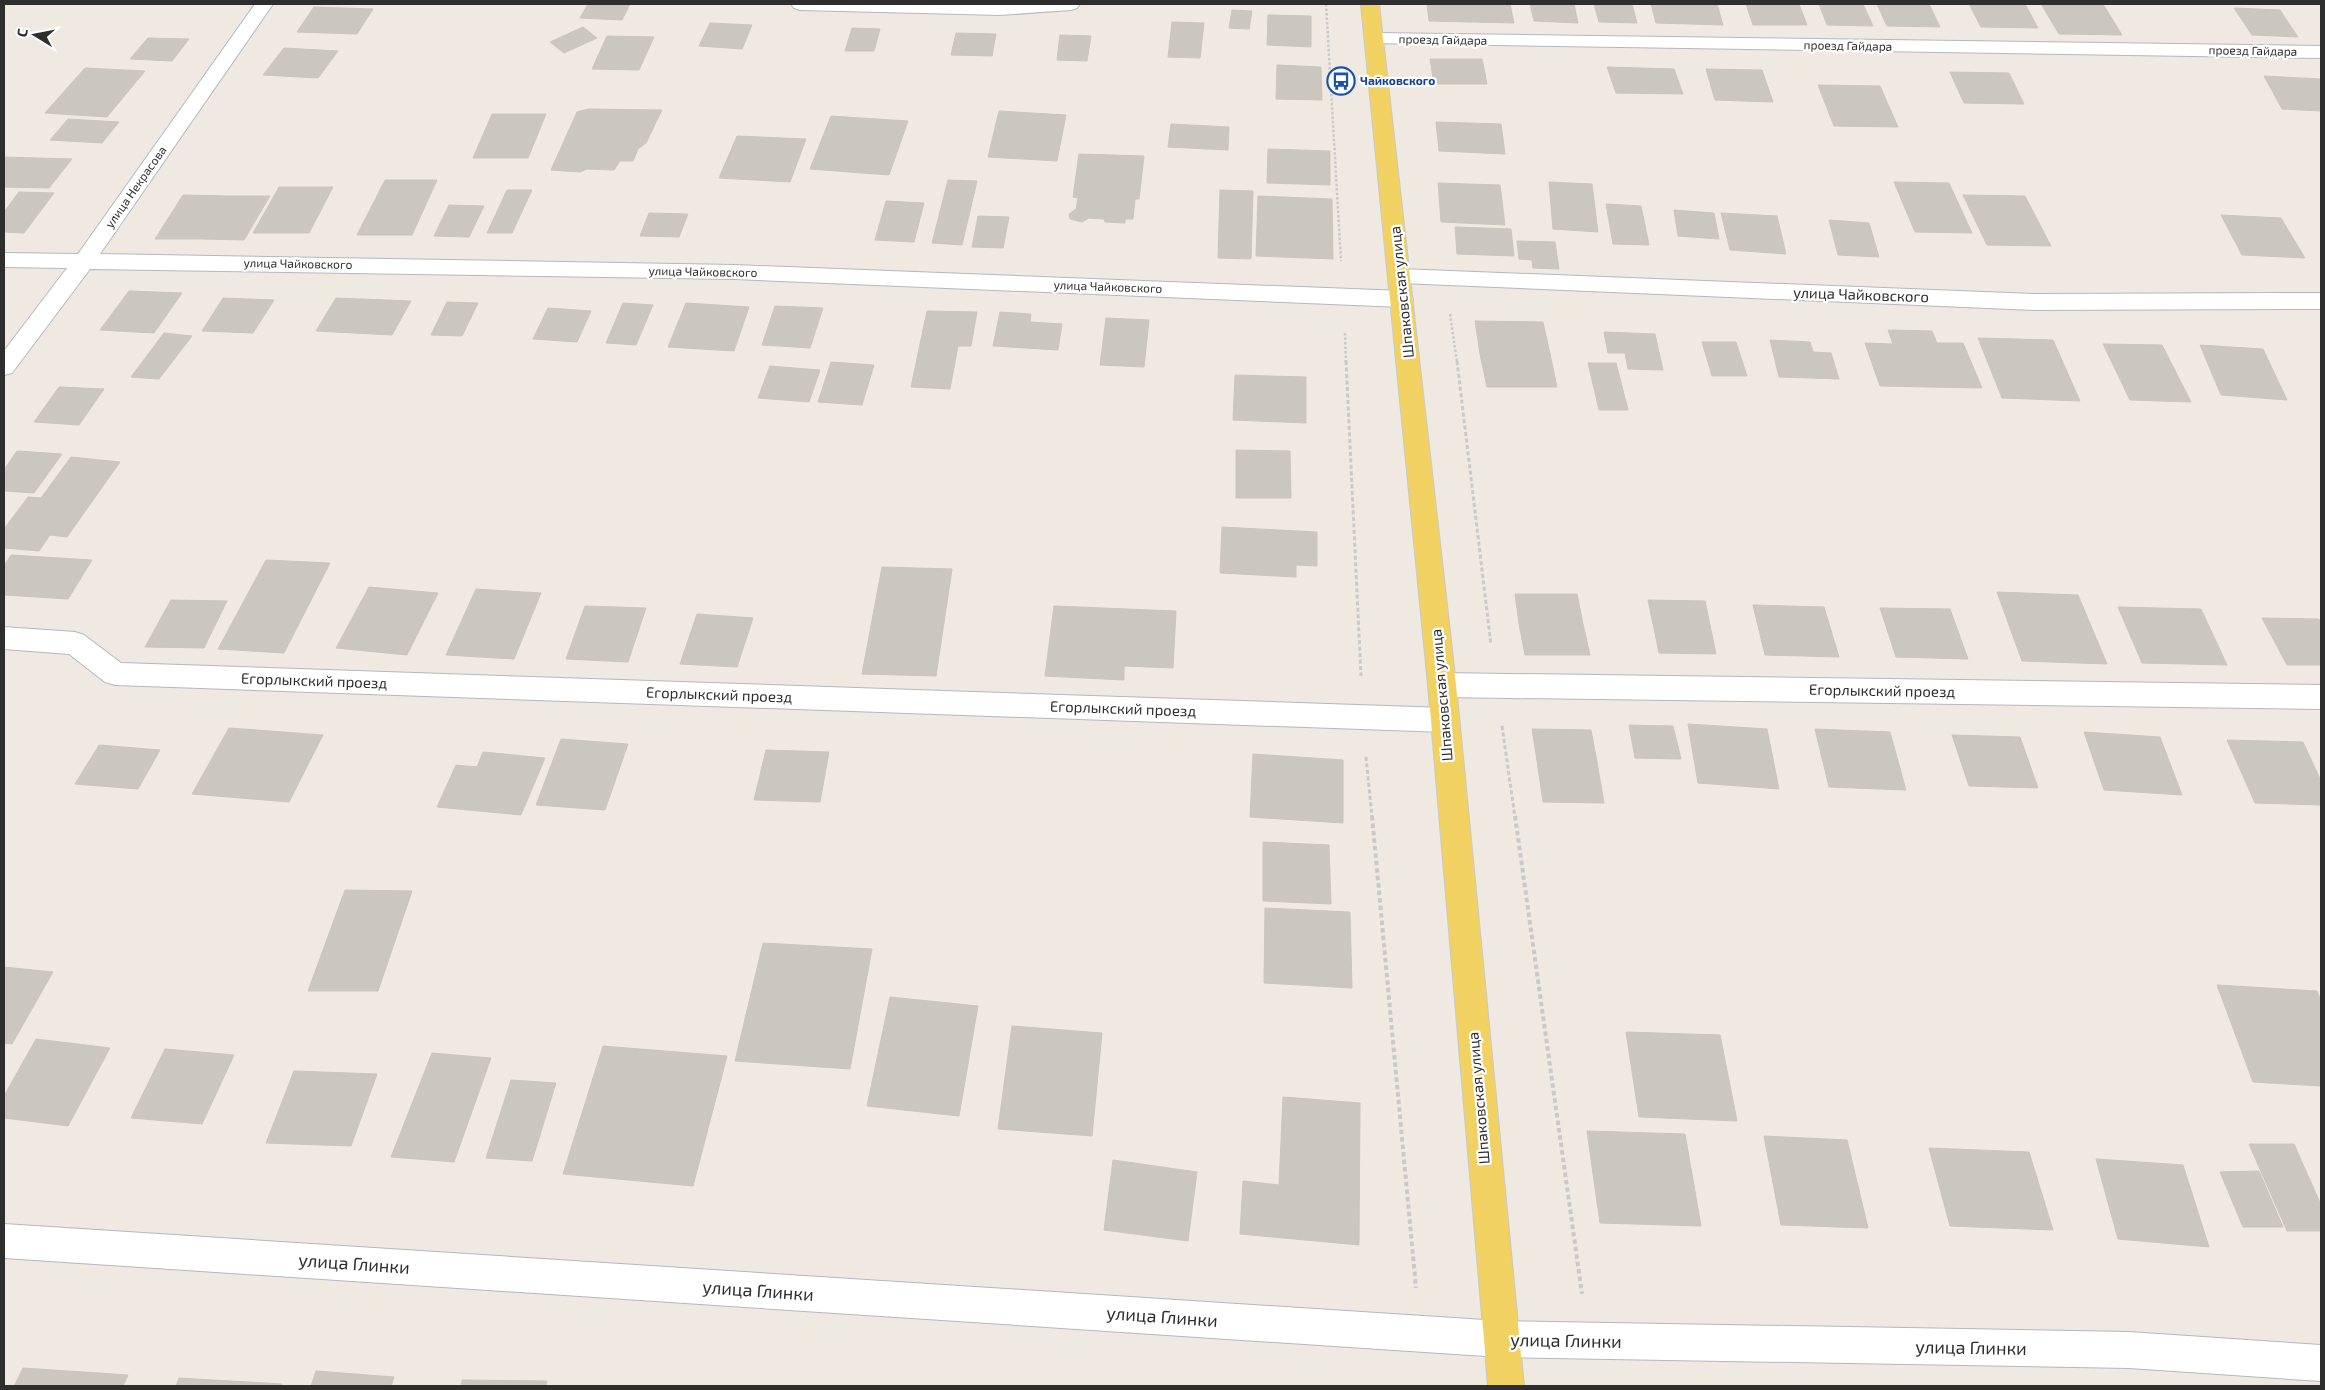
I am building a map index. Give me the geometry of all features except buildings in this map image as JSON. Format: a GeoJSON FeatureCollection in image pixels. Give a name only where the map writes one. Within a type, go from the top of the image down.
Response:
{"type":"FeatureCollection","features":[{"type":"Feature","properties":{"kind":"main road","name":"Шпаковская улица"},"geometry":{"type":"LineString","coordinates":[[1370,4],[1442,685],[1500,1339],[1506,1386]]}},
{"type":"Feature","properties":{"kind":"street","name":"улица Некрасова"},"geometry":{"type":"LineString","coordinates":[[4,367],[85,260],[264,4]]}},
{"type":"Feature","properties":{"kind":"street"},"geometry":{"type":"LineString","coordinates":[[800,4],[1000,9],[1071,4]]}},
{"type":"Feature","properties":{"kind":"street","name":"проезд Гайдара"},"geometry":{"type":"LineString","coordinates":[[1375,39],[2321,52]]}},
{"type":"Feature","properties":{"kind":"street","name":"улица Чайковского"},"geometry":{"type":"LineString","coordinates":[[4,260],[734,272],[2036,302],[2321,301]]}},
{"type":"Feature","properties":{"kind":"street","name":"Егорлыкский проезд"},"geometry":{"type":"LineString","coordinates":[[4,638],[75,643],[115,674],[1445,720]]}},
{"type":"Feature","properties":{"kind":"street","name":"Егорлыкский проезд"},"geometry":{"type":"LineString","coordinates":[[1442,685],[2321,697]]}},
{"type":"Feature","properties":{"kind":"street","name":"улица Глинки"},"geometry":{"type":"LineString","coordinates":[[4,1241],[1500,1339],[2129,1350],[2321,1363]]}},
{"type":"Feature","properties":{"kind":"place","name":"Чайковского"},"geometry":{"type":"Point","coordinates":[1341,81]}}]}
